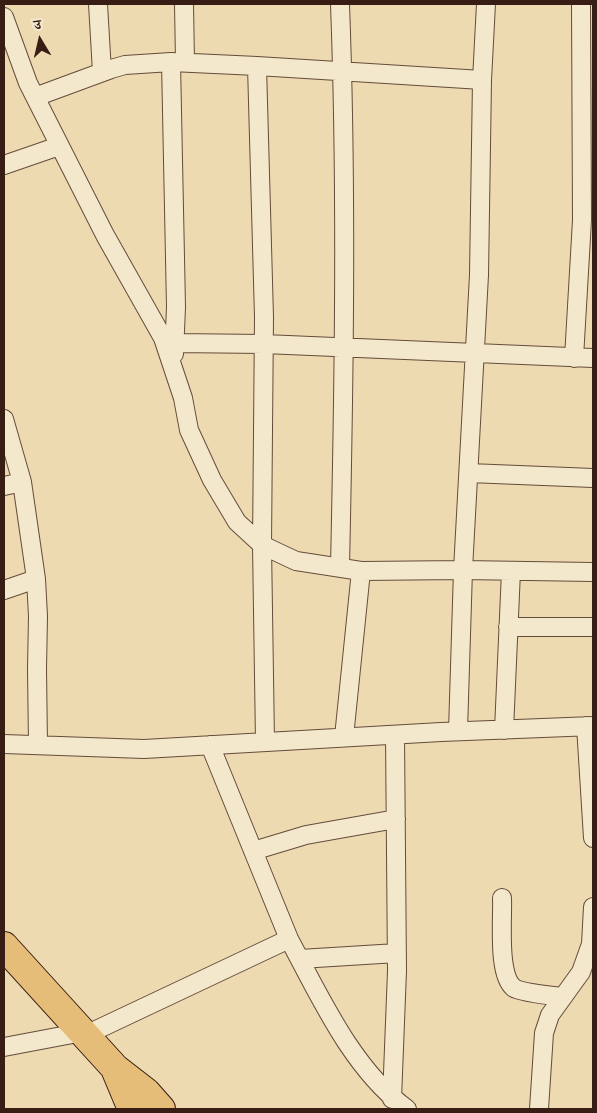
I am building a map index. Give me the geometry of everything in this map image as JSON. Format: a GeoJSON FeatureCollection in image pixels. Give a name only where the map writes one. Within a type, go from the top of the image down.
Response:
{"type":"FeatureCollection","features":[{"type":"Feature","properties":{"kind":"main road"},"geometry":{"type":"LineString","coordinates":[[4,946],[115,1068],[146,1092],[161,1109]]}},
{"type":"Feature","properties":{"kind":"main road"},"geometry":{"type":"LineString","coordinates":[[115,1068],[129,1107]]}},
{"type":"Feature","properties":{"kind":"street"},"geometry":{"type":"LineString","coordinates":[[98,4],[102,72]]}},
{"type":"Feature","properties":{"kind":"street"},"geometry":{"type":"LineString","coordinates":[[174,368],[178,62],[184,4]]}},
{"type":"Feature","properties":{"kind":"street"},"geometry":{"type":"LineString","coordinates":[[340,4],[344,349],[340,567]]}},
{"type":"Feature","properties":{"kind":"street"},"geometry":{"type":"LineString","coordinates":[[458,731],[479,275],[482,80],[486,4]]}},
{"type":"Feature","properties":{"kind":"street"},"geometry":{"type":"LineString","coordinates":[[574,358],[582,220],[581,4]]}},
{"type":"Feature","properties":{"kind":"street"},"geometry":{"type":"LineString","coordinates":[[4,17],[21,65],[59,146],[105,235],[131,283],[147,306],[163,338],[183,398],[189,430],[212,480],[237,522],[262,545],[296,561],[361,571],[593,572]]}},
{"type":"Feature","properties":{"kind":"street"},"geometry":{"type":"LineString","coordinates":[[35,97],[125,65],[178,62],[482,80]]}},
{"type":"Feature","properties":{"kind":"street"},"geometry":{"type":"LineString","coordinates":[[257,66],[264,344],[262,545],[265,742]]}},
{"type":"Feature","properties":{"kind":"street"},"geometry":{"type":"LineString","coordinates":[[4,165],[59,146]]}},
{"type":"Feature","properties":{"kind":"street"},"geometry":{"type":"LineString","coordinates":[[175,344],[264,344],[344,349],[476,352],[593,358]]}},
{"type":"Feature","properties":{"kind":"street"},"geometry":{"type":"LineString","coordinates":[[4,419],[22,482],[36,579],[38,616],[38,745]]}},
{"type":"Feature","properties":{"kind":"street"},"geometry":{"type":"LineString","coordinates":[[469,473],[593,478]]}},
{"type":"Feature","properties":{"kind":"street"},"geometry":{"type":"LineString","coordinates":[[4,486],[22,482]]}},
{"type":"Feature","properties":{"kind":"street"},"geometry":{"type":"LineString","coordinates":[[344,738],[361,571]]}},
{"type":"Feature","properties":{"kind":"street"},"geometry":{"type":"LineString","coordinates":[[504,730],[511,571]]}},
{"type":"Feature","properties":{"kind":"street"},"geometry":{"type":"LineString","coordinates":[[4,590],[36,579]]}},
{"type":"Feature","properties":{"kind":"street"},"geometry":{"type":"LineString","coordinates":[[508,627],[593,627]]}},
{"type":"Feature","properties":{"kind":"street"},"geometry":{"type":"LineString","coordinates":[[4,744],[144,749],[395,734],[590,726],[593,838]]}},
{"type":"Feature","properties":{"kind":"street"},"geometry":{"type":"LineString","coordinates":[[392,1099],[397,953],[395,734]]}},
{"type":"Feature","properties":{"kind":"street"},"geometry":{"type":"LineString","coordinates":[[210,745],[289,939],[328,1010],[365,1070],[392,1099],[407,1109]]}},
{"type":"Feature","properties":{"kind":"street"},"geometry":{"type":"LineString","coordinates":[[253,851],[306,836],[396,819]]}},
{"type":"Feature","properties":{"kind":"street"},"geometry":{"type":"LineString","coordinates":[[502,898],[503,968],[507,980],[515,989],[563,997]]}},
{"type":"Feature","properties":{"kind":"street"},"geometry":{"type":"LineString","coordinates":[[539,1109],[544,1033],[550,1015],[581,972],[592,944],[593,907]]}},
{"type":"Feature","properties":{"kind":"street"},"geometry":{"type":"LineString","coordinates":[[4,1047],[83,1032],[92,1032],[289,939]]}},
{"type":"Feature","properties":{"kind":"street"},"geometry":{"type":"LineString","coordinates":[[300,959],[397,953]]}}]}
